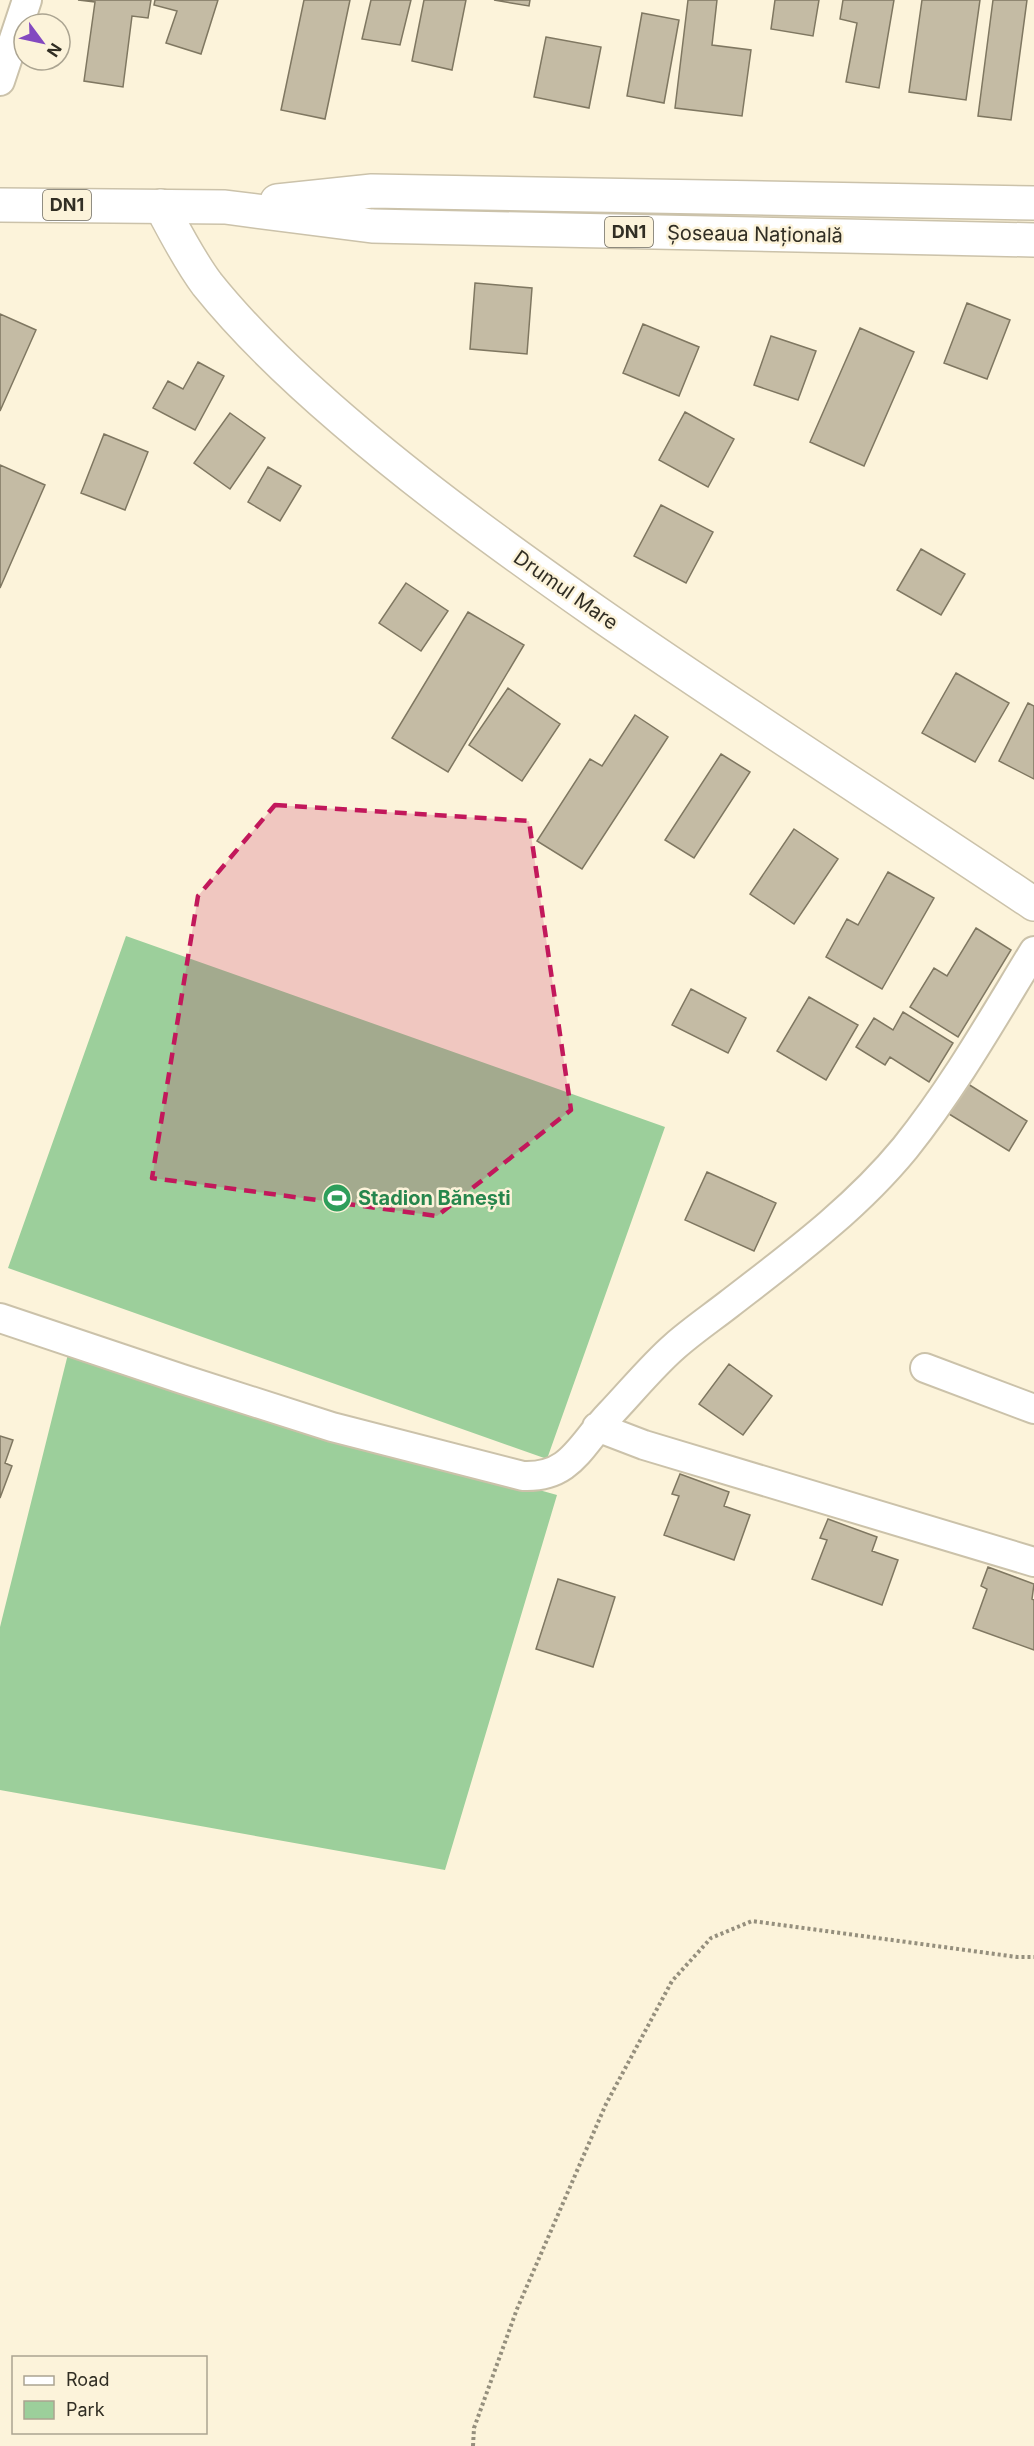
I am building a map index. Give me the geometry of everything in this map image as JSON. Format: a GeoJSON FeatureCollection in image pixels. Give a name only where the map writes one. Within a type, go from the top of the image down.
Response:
{"type":"FeatureCollection","features":[{"type":"Feature","properties":{"kind":"main road","name":"Șoseaua Națională"},"geometry":{"type":"LineString","coordinates":[[225,207],[372,191],[1034,203]]}},
{"type":"Feature","properties":{"kind":"main road","name":"Șoseaua Națională"},"geometry":{"type":"LineString","coordinates":[[0,205],[225,207],[372,226],[1034,240]]}},
{"type":"Feature","properties":{"kind":"main road","name":"Drumul Mare"},"geometry":{"type":"LineString","coordinates":[[161,206],[182,246],[207,283],[254,338],[293,377],[403,472],[528,565],[680,670],[1034,904]]}},
{"type":"Feature","properties":{"kind":"street"},"geometry":{"type":"LineString","coordinates":[[0,81],[27,0]]}},
{"type":"Feature","properties":{"kind":"street"},"geometry":{"type":"LineString","coordinates":[[0,1318],[332,1427],[523,1476],[557,1472],[675,1346],[819,1233],[858,1197],[903,1149],[944,1097],[1034,951]]}},
{"type":"Feature","properties":{"kind":"street"},"geometry":{"type":"LineString","coordinates":[[925,1368],[1034,1409]]}},
{"type":"Feature","properties":{"kind":"street"},"geometry":{"type":"LineString","coordinates":[[597,1427],[644,1445],[1034,1562]]}},
{"type":"Feature","properties":{"kind":"path"},"geometry":{"type":"LineString","coordinates":[[472,2446],[474,2428],[517,2308],[606,2104],[672,1981],[711,1938],[752,1921],[1017,1957],[1034,1957]]}},
{"type":"Feature","properties":{"kind":"highlighted area"},"geometry":{"type":"Polygon","coordinates":[[[275,805],[529,821],[571,1110],[437,1216],[152,1178],[198,896],[275,805]]]}},
{"type":"Feature","properties":{"kind":"green space","name":"Stadion Bănești"},"geometry":{"type":"Polygon","coordinates":[[[126,936],[665,1127],[547,1459],[8,1268],[126,936]]]}},
{"type":"Feature","properties":{"kind":"green space"},"geometry":{"type":"Polygon","coordinates":[[[69,1350],[193,1392],[557,1495],[445,1870],[0,1790],[0,1627],[69,1350]]]}},
{"type":"Feature","properties":{"kind":"building"},"geometry":{"type":"Polygon","coordinates":[[[78,0],[151,0],[148,18],[132,16],[123,87],[84,81],[95,2],[78,0]]]}},
{"type":"Feature","properties":{"kind":"building"},"geometry":{"type":"Polygon","coordinates":[[[155,0],[218,0],[201,54],[166,43],[177,11],[154,5],[155,0]]]}},
{"type":"Feature","properties":{"kind":"building"},"geometry":{"type":"Polygon","coordinates":[[[304,0],[350,0],[325,119],[281,110],[304,0]]]}},
{"type":"Feature","properties":{"kind":"building"},"geometry":{"type":"Polygon","coordinates":[[[371,0],[411,0],[400,45],[362,39],[371,0]]]}},
{"type":"Feature","properties":{"kind":"building"},"geometry":{"type":"Polygon","coordinates":[[[424,0],[466,0],[452,70],[412,61],[424,0]]]}},
{"type":"Feature","properties":{"kind":"building"},"geometry":{"type":"Polygon","coordinates":[[[494,0],[530,0],[529,6],[494,0]]]}},
{"type":"Feature","properties":{"kind":"building"},"geometry":{"type":"Polygon","coordinates":[[[688,0],[717,0],[712,45],[751,50],[742,116],[675,108],[688,0]]]}},
{"type":"Feature","properties":{"kind":"building"},"geometry":{"type":"Polygon","coordinates":[[[775,0],[819,0],[813,36],[771,29],[775,0]]]}},
{"type":"Feature","properties":{"kind":"building"},"geometry":{"type":"Polygon","coordinates":[[[843,0],[894,0],[879,88],[846,82],[857,23],[840,19],[843,0]]]}},
{"type":"Feature","properties":{"kind":"building"},"geometry":{"type":"Polygon","coordinates":[[[922,0],[980,0],[966,100],[909,92],[922,0]]]}},
{"type":"Feature","properties":{"kind":"building"},"geometry":{"type":"Polygon","coordinates":[[[993,0],[1027,0],[1011,120],[978,116],[993,0]]]}},
{"type":"Feature","properties":{"kind":"building"},"geometry":{"type":"Polygon","coordinates":[[[642,13],[679,20],[664,103],[627,96],[642,13]]]}},
{"type":"Feature","properties":{"kind":"building"},"geometry":{"type":"Polygon","coordinates":[[[546,37],[601,47],[589,108],[534,97],[546,37]]]}},
{"type":"Feature","properties":{"kind":"building"},"geometry":{"type":"Polygon","coordinates":[[[475,283],[532,288],[527,354],[470,349],[475,283]]]}},
{"type":"Feature","properties":{"kind":"building"},"geometry":{"type":"Polygon","coordinates":[[[967,303],[1010,320],[987,379],[944,363],[967,303]]]}},
{"type":"Feature","properties":{"kind":"building"},"geometry":{"type":"Polygon","coordinates":[[[0,314],[36,330],[0,411],[0,314]]]}},
{"type":"Feature","properties":{"kind":"building"},"geometry":{"type":"Polygon","coordinates":[[[643,324],[699,347],[679,396],[623,373],[643,324]]]}},
{"type":"Feature","properties":{"kind":"building"},"geometry":{"type":"Polygon","coordinates":[[[860,328],[914,352],[864,466],[810,442],[860,328]]]}},
{"type":"Feature","properties":{"kind":"building"},"geometry":{"type":"Polygon","coordinates":[[[771,336],[816,351],[798,400],[754,385],[771,336]]]}},
{"type":"Feature","properties":{"kind":"building"},"geometry":{"type":"Polygon","coordinates":[[[198,362],[224,376],[195,430],[153,408],[168,381],[183,389],[198,362]]]}},
{"type":"Feature","properties":{"kind":"building"},"geometry":{"type":"Polygon","coordinates":[[[685,412],[734,439],[708,487],[659,460],[685,412]]]}},
{"type":"Feature","properties":{"kind":"building"},"geometry":{"type":"Polygon","coordinates":[[[230,413],[265,438],[230,489],[194,463],[230,413]]]}},
{"type":"Feature","properties":{"kind":"building"},"geometry":{"type":"Polygon","coordinates":[[[104,434],[148,452],[125,510],[81,493],[104,434]]]}},
{"type":"Feature","properties":{"kind":"building"},"geometry":{"type":"Polygon","coordinates":[[[0,465],[45,485],[0,588],[0,465]]]}},
{"type":"Feature","properties":{"kind":"building"},"geometry":{"type":"Polygon","coordinates":[[[268,467],[301,486],[280,521],[248,502],[268,467]]]}},
{"type":"Feature","properties":{"kind":"building"},"geometry":{"type":"Polygon","coordinates":[[[661,505],[713,532],[686,583],[634,556],[661,505]]]}},
{"type":"Feature","properties":{"kind":"building"},"geometry":{"type":"Polygon","coordinates":[[[921,549],[965,574],[941,615],[897,590],[921,549]]]}},
{"type":"Feature","properties":{"kind":"building"},"geometry":{"type":"Polygon","coordinates":[[[406,583],[448,611],[421,651],[379,623],[406,583]]]}},
{"type":"Feature","properties":{"kind":"building"},"geometry":{"type":"Polygon","coordinates":[[[468,612],[524,645],[448,772],[392,738],[468,612]]]}},
{"type":"Feature","properties":{"kind":"building"},"geometry":{"type":"Polygon","coordinates":[[[956,673],[1009,703],[975,762],[922,733],[956,673]]]}},
{"type":"Feature","properties":{"kind":"building"},"geometry":{"type":"Polygon","coordinates":[[[508,688],[560,724],[522,781],[469,745],[508,688]]]}},
{"type":"Feature","properties":{"kind":"building"},"geometry":{"type":"Polygon","coordinates":[[[1028,703],[1034,706],[1034,779],[999,761],[1028,703]]]}},
{"type":"Feature","properties":{"kind":"building"},"geometry":{"type":"Polygon","coordinates":[[[635,715],[668,737],[582,869],[537,841],[590,759],[602,766],[635,715]]]}},
{"type":"Feature","properties":{"kind":"building"},"geometry":{"type":"Polygon","coordinates":[[[721,754],[750,772],[694,858],[665,840],[721,754]]]}},
{"type":"Feature","properties":{"kind":"building"},"geometry":{"type":"Polygon","coordinates":[[[794,829],[838,859],[794,924],[750,894],[794,829]]]}},
{"type":"Feature","properties":{"kind":"building"},"geometry":{"type":"Polygon","coordinates":[[[888,872],[934,898],[882,989],[826,957],[847,919],[858,925],[888,872]]]}},
{"type":"Feature","properties":{"kind":"building"},"geometry":{"type":"Polygon","coordinates":[[[976,928],[1011,950],[958,1037],[910,1007],[934,968],[947,976],[976,928]]]}},
{"type":"Feature","properties":{"kind":"building"},"geometry":{"type":"Polygon","coordinates":[[[691,989],[746,1018],[728,1053],[672,1025],[691,989]]]}},
{"type":"Feature","properties":{"kind":"building"},"geometry":{"type":"Polygon","coordinates":[[[809,997],[858,1025],[826,1080],[777,1051],[809,997]]]}},
{"type":"Feature","properties":{"kind":"building"},"geometry":{"type":"Polygon","coordinates":[[[903,1012],[953,1043],[929,1082],[890,1057],[885,1065],[856,1047],[874,1018],[893,1030],[903,1012]]]}},
{"type":"Feature","properties":{"kind":"building"},"geometry":{"type":"Polygon","coordinates":[[[968,1084],[1027,1121],[1009,1151],[949,1114],[968,1084]]]}},
{"type":"Feature","properties":{"kind":"building"},"geometry":{"type":"Polygon","coordinates":[[[707,1172],[776,1203],[754,1251],[685,1220],[707,1172]]]}},
{"type":"Feature","properties":{"kind":"building"},"geometry":{"type":"Polygon","coordinates":[[[729,1364],[772,1396],[743,1435],[699,1404],[729,1364]]]}},
{"type":"Feature","properties":{"kind":"building"},"geometry":{"type":"Polygon","coordinates":[[[0,1436],[13,1440],[5,1463],[12,1466],[0,1498],[0,1436]]]}},
{"type":"Feature","properties":{"kind":"building"},"geometry":{"type":"Polygon","coordinates":[[[680,1474],[729,1492],[724,1506],[750,1515],[734,1560],[664,1535],[679,1496],[672,1494],[680,1474]]]}},
{"type":"Feature","properties":{"kind":"building"},"geometry":{"type":"Polygon","coordinates":[[[828,1519],[877,1537],[872,1551],[898,1560],[882,1605],[812,1579],[827,1540],[820,1538],[828,1519]]]}},
{"type":"Feature","properties":{"kind":"building"},"geometry":{"type":"Polygon","coordinates":[[[988,1567],[1034,1584],[1032,1599],[1034,1600],[1034,1650],[973,1628],[987,1589],[981,1586],[988,1567]]]}},
{"type":"Feature","properties":{"kind":"building"},"geometry":{"type":"Polygon","coordinates":[[[558,1579],[615,1597],[593,1667],[536,1649],[558,1579]]]}},
{"type":"Feature","properties":{"kind":"place","name":"Stadion Bănești"},"geometry":{"type":"Point","coordinates":[337,1198]}}]}
